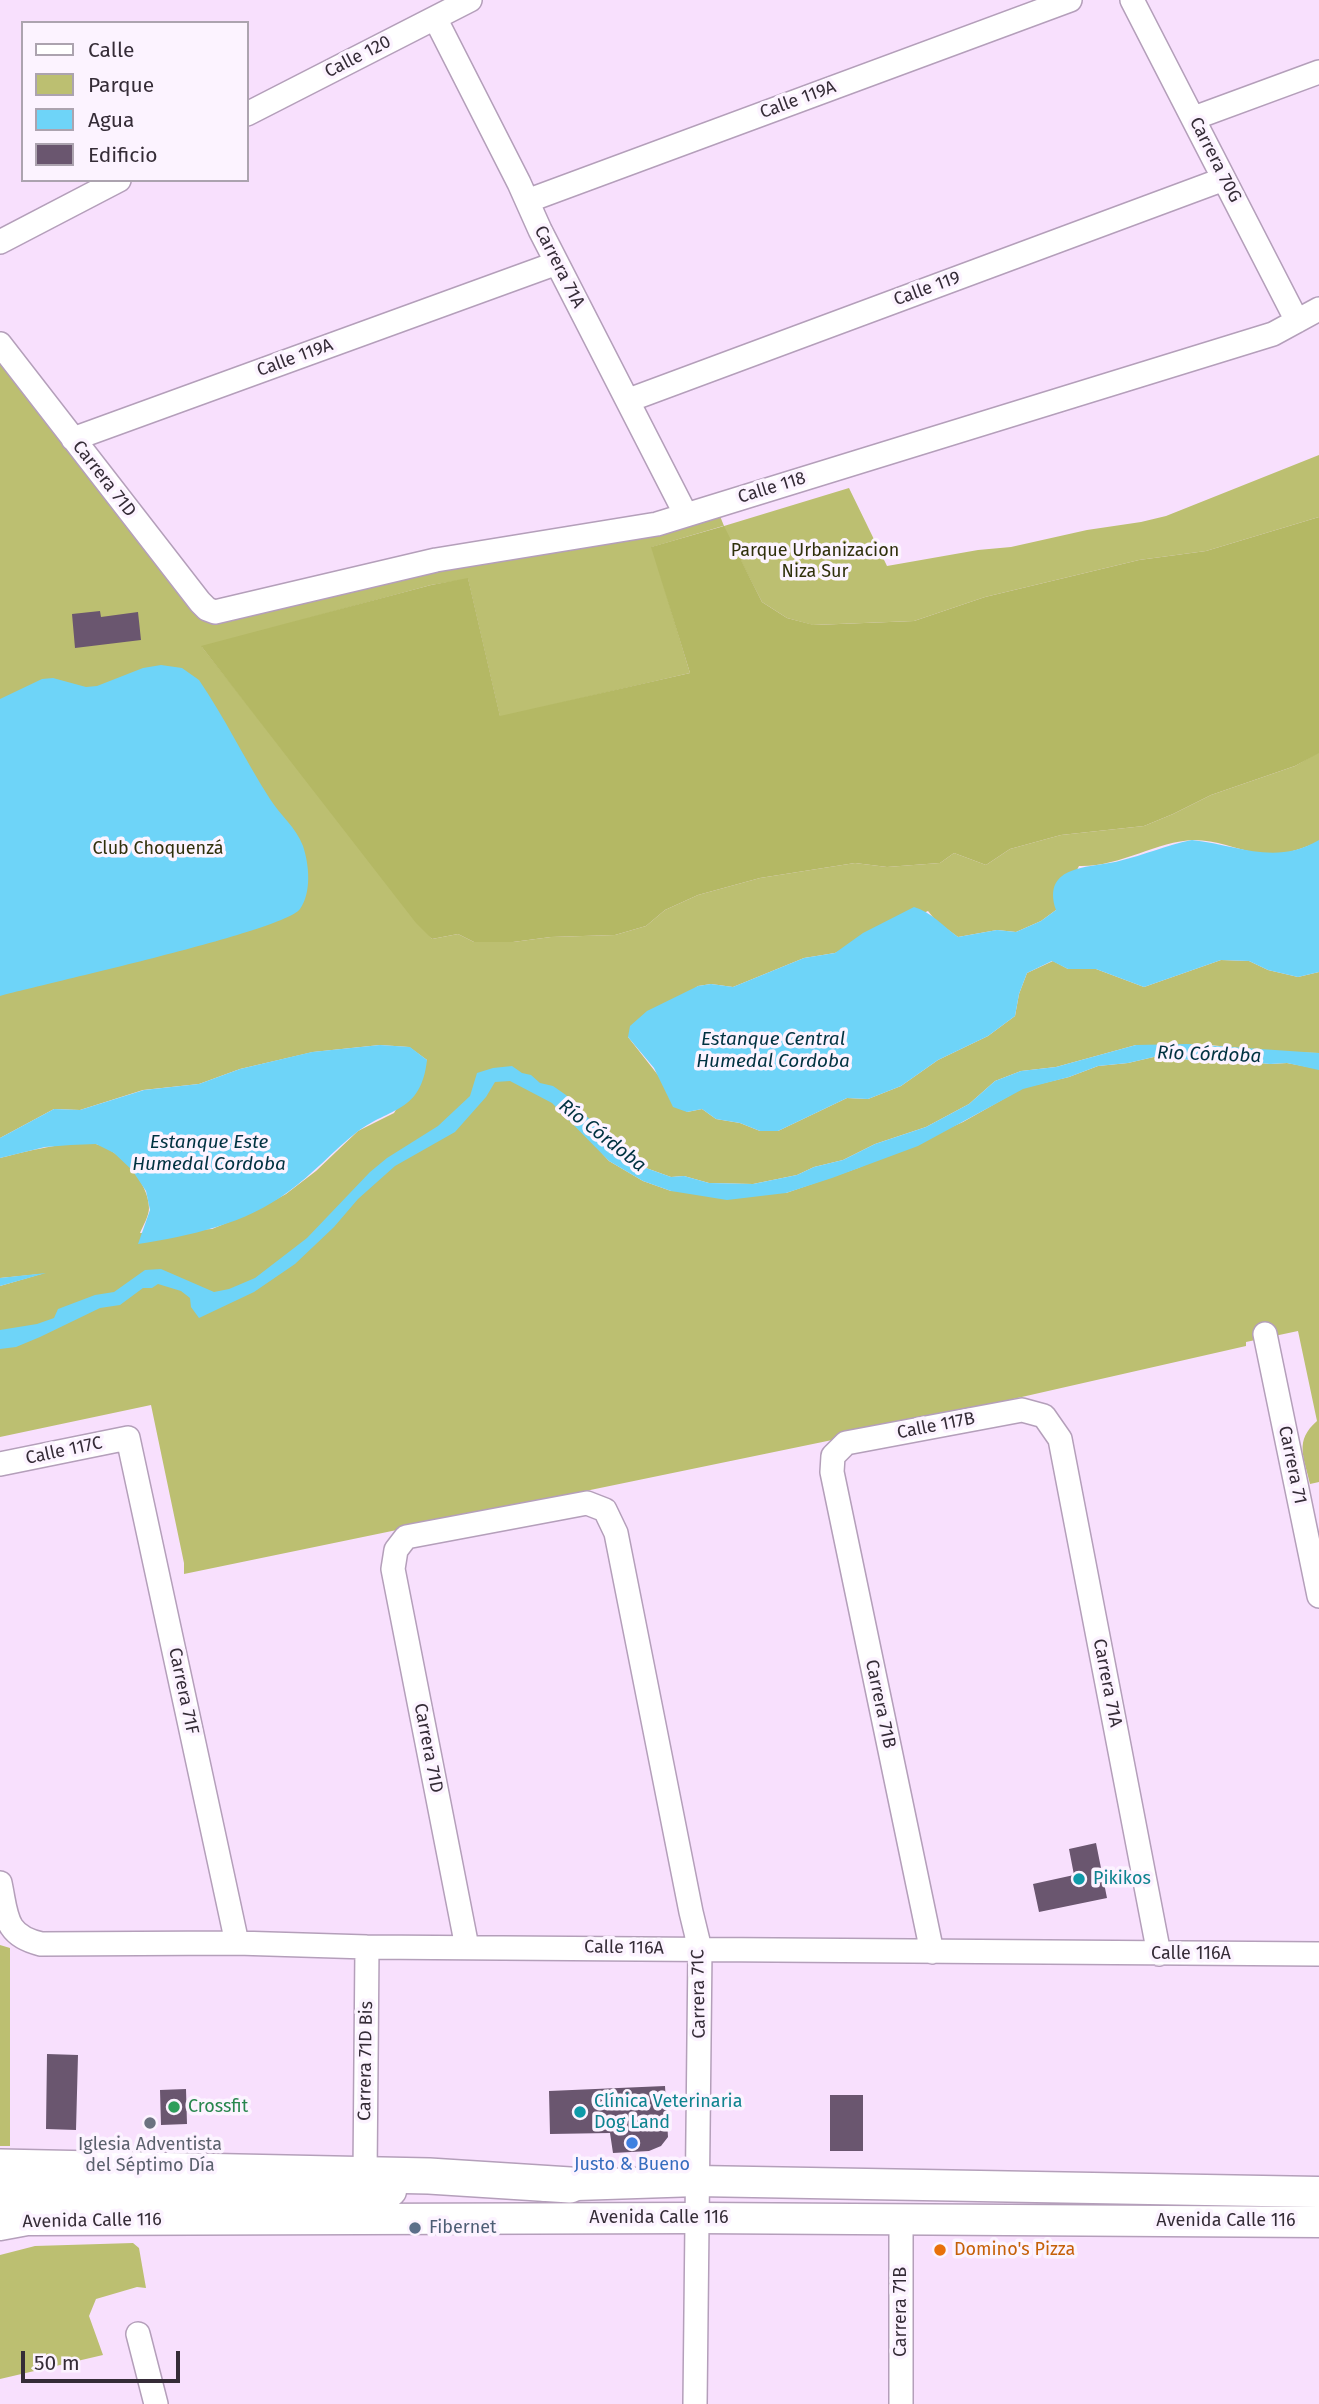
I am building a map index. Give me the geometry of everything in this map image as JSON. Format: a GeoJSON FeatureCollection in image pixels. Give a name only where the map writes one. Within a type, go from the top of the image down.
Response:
{"type":"FeatureCollection","features":[{"type":"Feature","properties":{"kind":"highway"},"geometry":{"type":"LineString","coordinates":[[0,2167],[429,2176],[570,2185]]}},
{"type":"Feature","properties":{"kind":"main road","name":"Avenida Calle 116"},"geometry":{"type":"LineString","coordinates":[[0,2197],[44,2193],[330,2193],[697,2181],[1319,2192]]}},
{"type":"Feature","properties":{"kind":"main road","name":"Avenida Calle 116"},"geometry":{"type":"LineString","coordinates":[[0,2225],[27,2220],[697,2218],[1319,2222]]}},
{"type":"Feature","properties":{"kind":"street","name":"Calle 120"},"geometry":{"type":"LineString","coordinates":[[248,113],[470,0]]}},
{"type":"Feature","properties":{"kind":"street","name":"Calle 119A"},"geometry":{"type":"LineString","coordinates":[[527,201],[1070,0]]}},
{"type":"Feature","properties":{"kind":"street","name":"Carrera 70G"},"geometry":{"type":"LineString","coordinates":[[1132,0],[1297,321]]}},
{"type":"Feature","properties":{"kind":"street","name":"Carrera 71A"},"geometry":{"type":"LineString","coordinates":[[435,18],[686,515]]}},
{"type":"Feature","properties":{"kind":"street"},"geometry":{"type":"LineString","coordinates":[[1194,118],[1319,72]]}},
{"type":"Feature","properties":{"kind":"street","name":"Calle 119"},"geometry":{"type":"LineString","coordinates":[[629,400],[1224,179]]}},
{"type":"Feature","properties":{"kind":"street"},"geometry":{"type":"LineString","coordinates":[[0,242],[115,182]]}},
{"type":"Feature","properties":{"kind":"street","name":"Calle 119A"},"geometry":{"type":"LineString","coordinates":[[73,439],[557,263]]}},
{"type":"Feature","properties":{"kind":"street","name":"Calle 118"},"geometry":{"type":"LineString","coordinates":[[211,611],[219,612],[436,559],[657,524],[1273,334],[1319,309]]}},
{"type":"Feature","properties":{"kind":"street","name":"Carrera 71D"},"geometry":{"type":"LineString","coordinates":[[0,344],[200,602],[211,611]]}},
{"type":"Feature","properties":{"kind":"street","name":"Carrera 71"},"geometry":{"type":"LineString","coordinates":[[1265,1334],[1319,1596]]}},
{"type":"Feature","properties":{"kind":"street","name":"Calle 117B"},"geometry":{"type":"LineString","coordinates":[[833,1456],[846,1443],[1022,1410],[1044,1416]]}},
{"type":"Feature","properties":{"kind":"street","name":"Carrera 71A"},"geometry":{"type":"LineString","coordinates":[[1044,1416],[1059,1439],[1159,1954]]}},
{"type":"Feature","properties":{"kind":"street","name":"Calle 117C"},"geometry":{"type":"LineString","coordinates":[[0,1464],[128,1438]]}},
{"type":"Feature","properties":{"kind":"street","name":"Carrera 71F"},"geometry":{"type":"LineString","coordinates":[[128,1438],[237,1943]]}},
{"type":"Feature","properties":{"kind":"street","name":"Carrera 71B"},"geometry":{"type":"LineString","coordinates":[[833,1456],[832,1472],[932,1952]]}},
{"type":"Feature","properties":{"kind":"street","name":"Carrera 71D"},"geometry":{"type":"LineString","coordinates":[[467,1947],[393,1569],[396,1550],[406,1537],[587,1503],[605,1510]]}},
{"type":"Feature","properties":{"kind":"street","name":"Carrera 71C"},"geometry":{"type":"LineString","coordinates":[[605,1510],[616,1533],[700,1949],[695,2404]]}},
{"type":"Feature","properties":{"kind":"street","name":"Calle 116A"},"geometry":{"type":"LineString","coordinates":[[0,1883],[8,1920],[15,1934],[27,1941],[41,1944],[237,1943],[367,1947],[1319,1954]]}},
{"type":"Feature","properties":{"kind":"street","name":"Carrera 71D Bis"},"geometry":{"type":"LineString","coordinates":[[365,2175],[367,1947]]}},
{"type":"Feature","properties":{"kind":"street","name":"Carrera 71B"},"geometry":{"type":"LineString","coordinates":[[901,2219],[901,2404]]}},
{"type":"Feature","properties":{"kind":"street"},"geometry":{"type":"LineString","coordinates":[[138,2334],[156,2404]]}},
{"type":"Feature","properties":{"kind":"green space"},"geometry":{"type":"Polygon","coordinates":[[[0,362],[201,618],[215,623],[426,573],[656,536],[720,516],[724,526],[849,488],[887,566],[1011,547],[1166,516],[1319,455],[1319,517],[1206,551],[1139,560],[985,597],[914,621],[813,625],[787,618],[762,602],[723,526],[652,547],[690,673],[500,717],[468,579],[431,585],[202,647],[432,939],[458,934],[474,942],[513,942],[551,937],[615,935],[646,926],[665,910],[698,895],[760,878],[855,863],[887,867],[940,863],[954,853],[986,865],[1010,849],[1061,835],[1144,826],[1211,795],[1295,766],[1319,752],[1319,841],[1312,844],[1289,852],[1265,854],[1210,841],[1180,841],[1109,862],[1079,866],[1056,910],[1041,921],[1016,932],[997,930],[958,937],[936,921],[928,911],[835,953],[804,958],[733,987],[711,984],[698,986],[628,1037],[687,1112],[702,1109],[716,1119],[740,1123],[760,1131],[778,1131],[847,1098],[868,1099],[901,1086],[938,1060],[988,1036],[1015,1016],[1027,973],[1053,961],[1068,969],[1096,969],[1144,987],[1221,960],[1249,961],[1268,970],[1298,977],[1319,972],[1319,1053],[1275,1052],[1210,1045],[1136,1045],[1056,1067],[1021,1071],[995,1081],[969,1104],[926,1127],[875,1144],[843,1160],[814,1167],[797,1175],[753,1184],[709,1183],[684,1176],[671,1177],[646,1168],[600,1127],[599,1150],[609,1161],[643,1181],[671,1191],[786,1193],[858,1168],[963,1122],[1023,1088],[1069,1077],[1098,1066],[1158,1056],[1199,1061],[1221,1059],[1287,1063],[1319,1069],[1319,1482],[1310,1484],[1303,1450],[1305,1435],[1317,1421],[1298,1331],[1246,1342],[1246,1346],[837,1439],[184,1574],[184,1563],[151,1405],[0,1437],[0,1286],[41,1274],[0,1278],[0,1158],[62,1145],[87,1143],[105,1147],[132,1169],[144,1188],[149,1211],[140,1233],[212,1229],[253,1212],[286,1194],[316,1171],[358,1131],[394,1113],[427,1060],[409,1047],[380,1045],[313,1052],[240,1069],[199,1084],[143,1090],[80,1110],[54,1109],[0,1138],[0,362]]]}},
{"type":"Feature","properties":{"kind":"green space"},"geometry":{"type":"Polygon","coordinates":[[[1319,517],[1319,753],[1295,766],[1211,795],[1144,826],[1061,835],[1010,849],[986,865],[954,853],[940,863],[887,867],[855,863],[760,878],[698,895],[665,910],[646,926],[615,935],[551,937],[513,942],[474,942],[458,934],[432,939],[416,923],[201,646],[431,585],[468,578],[500,716],[690,673],[651,547],[724,526],[762,602],[787,618],[814,625],[914,621],[985,597],[1139,560],[1206,551],[1319,517]]]}},
{"type":"Feature","properties":{"kind":"green space"},"geometry":{"type":"Polygon","coordinates":[[[0,1945],[10,1948],[10,2146],[0,2146],[0,1945]]]}},
{"type":"Feature","properties":{"kind":"green space"},"geometry":{"type":"Polygon","coordinates":[[[133,2243],[139,2248],[146,2288],[137,2287],[96,2299],[89,2316],[103,2355],[0,2379],[0,2255],[35,2246],[133,2243]]]}},
{"type":"Feature","properties":{"kind":"water"},"geometry":{"type":"Polygon","coordinates":[[[161,665],[182,668],[199,680],[270,799],[296,833],[303,846],[308,869],[304,902],[300,909],[284,919],[252,930],[0,996],[0,699],[42,679],[53,678],[86,687],[97,686],[143,668],[161,665]]]}},
{"type":"Feature","properties":{"kind":"water","name":"Estanque Central Humedal Cordoba"},"geometry":{"type":"Polygon","coordinates":[[[1192,840],[1272,853],[1303,848],[1319,840],[1319,972],[1298,977],[1268,970],[1249,961],[1221,960],[1144,987],[1096,969],[1068,969],[1052,961],[1027,973],[1015,1016],[988,1036],[938,1060],[901,1086],[868,1099],[847,1098],[778,1131],[760,1131],[740,1123],[716,1119],[702,1109],[687,1112],[673,1107],[654,1068],[628,1037],[630,1026],[647,1011],[698,986],[711,984],[733,987],[804,958],[835,953],[863,933],[914,907],[931,916],[958,937],[997,930],[1016,932],[1041,921],[1056,910],[1053,895],[1056,884],[1062,876],[1071,871],[1119,861],[1192,840]]]}},
{"type":"Feature","properties":{"kind":"water","name":"Río Córdoba"},"geometry":{"type":"Polygon","coordinates":[[[1187,1044],[1319,1053],[1319,1070],[1287,1063],[1221,1059],[1199,1061],[1158,1056],[1098,1066],[1023,1089],[918,1146],[832,1178],[786,1193],[727,1200],[671,1191],[643,1181],[609,1161],[552,1103],[510,1081],[495,1082],[486,1097],[455,1132],[395,1166],[358,1199],[334,1227],[295,1264],[254,1292],[199,1318],[191,1307],[190,1298],[181,1291],[158,1284],[152,1288],[143,1288],[120,1305],[100,1308],[16,1347],[0,1349],[0,1330],[37,1324],[54,1318],[58,1309],[95,1295],[114,1292],[145,1270],[161,1269],[214,1292],[255,1278],[307,1238],[370,1172],[438,1126],[470,1096],[477,1073],[493,1068],[512,1066],[531,1075],[540,1083],[553,1086],[646,1168],[671,1177],[684,1176],[709,1183],[753,1184],[797,1175],[814,1167],[843,1160],[875,1144],[926,1127],[969,1104],[995,1081],[1021,1071],[1056,1067],[1136,1045],[1187,1044]]]}},
{"type":"Feature","properties":{"kind":"water","name":"Estanque Este Humedal Cordoba"},"geometry":{"type":"Polygon","coordinates":[[[380,1045],[410,1047],[427,1060],[424,1077],[411,1099],[357,1132],[297,1185],[271,1203],[216,1227],[138,1244],[150,1210],[146,1191],[132,1170],[114,1153],[96,1144],[45,1147],[0,1158],[0,1138],[54,1109],[80,1110],[144,1090],[199,1084],[240,1069],[312,1052],[380,1045]]]}},
{"type":"Feature","properties":{"kind":"water"},"geometry":{"type":"Polygon","coordinates":[[[46,1273],[0,1286],[0,1278],[46,1273]]]}},
{"type":"Feature","properties":{"kind":"building"},"geometry":{"type":"Polygon","coordinates":[[[100,611],[101,617],[138,612],[141,640],[75,648],[72,614],[100,611]]]}},
{"type":"Feature","properties":{"kind":"building","name":"Pikikos"},"geometry":{"type":"Polygon","coordinates":[[[1096,1843],[1107,1898],[1039,1912],[1033,1884],[1074,1875],[1069,1849],[1096,1843]]]}},
{"type":"Feature","properties":{"kind":"building"},"geometry":{"type":"Polygon","coordinates":[[[47,2054],[78,2055],[76,2130],[46,2129],[47,2054]]]}},
{"type":"Feature","properties":{"kind":"building"},"geometry":{"type":"Polygon","coordinates":[[[665,2086],[668,2137],[661,2146],[649,2151],[613,2153],[610,2133],[550,2134],[549,2091],[665,2086]]]}},
{"type":"Feature","properties":{"kind":"building","name":"Crossfit"},"geometry":{"type":"Polygon","coordinates":[[[186,2089],[187,2124],[161,2125],[160,2090],[186,2089]]]}},
{"type":"Feature","properties":{"kind":"building"},"geometry":{"type":"Polygon","coordinates":[[[830,2095],[863,2095],[863,2151],[830,2151],[830,2095]]]}},
{"type":"Feature","properties":{"kind":"place","name":"Pikikos"},"geometry":{"type":"Point","coordinates":[1079,1879]}},
{"type":"Feature","properties":{"kind":"place","name":"Crossfit"},"geometry":{"type":"Point","coordinates":[174,2107]}},
{"type":"Feature","properties":{"kind":"place","name":"Clínica Veterinaria Dog Land"},"geometry":{"type":"Point","coordinates":[580,2112]}},
{"type":"Feature","properties":{"kind":"place","name":"Iglesia Adventista del Séptimo Día"},"geometry":{"type":"Point","coordinates":[150,2123]}},
{"type":"Feature","properties":{"kind":"place","name":"Justo & Bueno"},"geometry":{"type":"Point","coordinates":[632,2143]}},
{"type":"Feature","properties":{"kind":"place","name":"Fibernet"},"geometry":{"type":"Point","coordinates":[415,2228]}},
{"type":"Feature","properties":{"kind":"place","name":"Domino's Pizza"},"geometry":{"type":"Point","coordinates":[940,2250]}},
{"type":"Feature","properties":{"kind":"park label","name":"Parque Urbanizacion Niza Sur"},"geometry":{"type":"Point","coordinates":[815,561]}},
{"type":"Feature","properties":{"kind":"park label","name":"Club Choquenzá"},"geometry":{"type":"Point","coordinates":[158,849]}}]}
